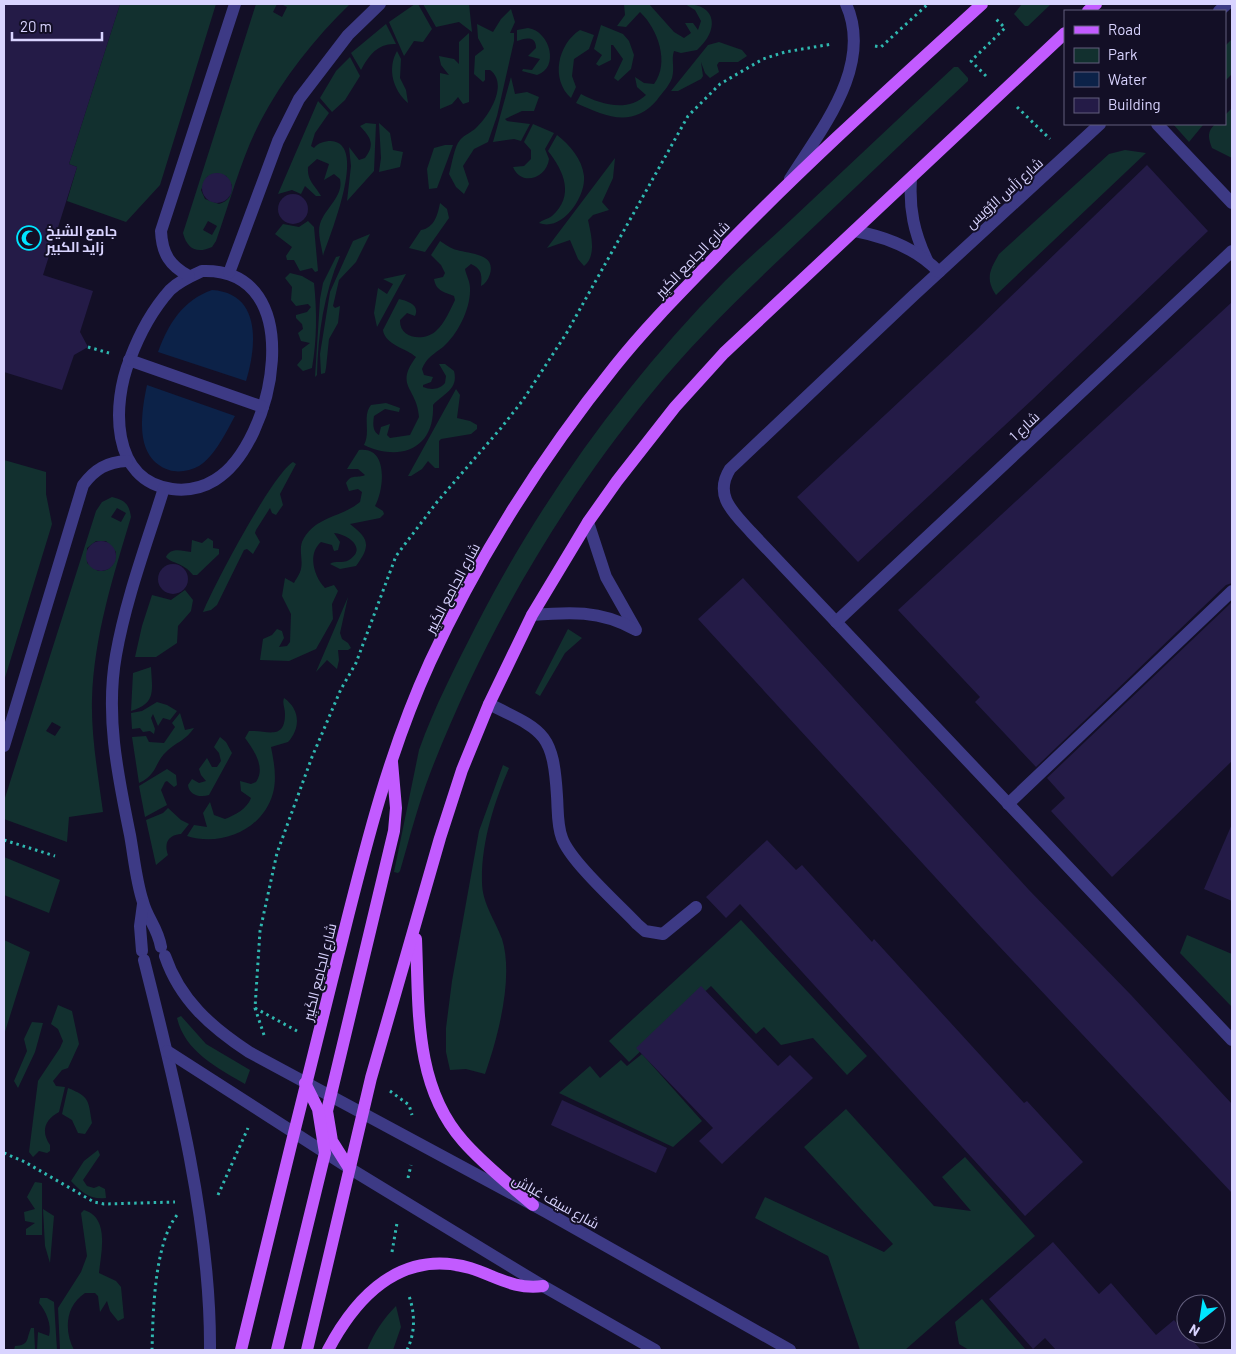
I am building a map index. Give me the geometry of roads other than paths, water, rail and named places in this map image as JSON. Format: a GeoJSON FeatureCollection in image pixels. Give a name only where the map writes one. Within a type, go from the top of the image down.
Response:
{"type":"FeatureCollection","features":[{"type":"Feature","properties":{"kind":"main road","name":"شارع الجامِع الكَبِير"},"geometry":{"type":"LineString","coordinates":[[241,1350],[305,1083],[377,801],[430,663],[462,597],[506,520],[558,440],[617,364],[673,301],[789,180],[982,4]]}},
{"type":"Feature","properties":{"kind":"main road"},"geometry":{"type":"LineString","coordinates":[[307,1350],[363,1112],[440,838],[462,770],[489,704],[532,615],[588,522],[617,481],[675,407],[718,360],[1064,35]]}},
{"type":"Feature","properties":{"kind":"main road"},"geometry":{"type":"LineString","coordinates":[[349,1168],[339,1155],[328,1127],[327,1111],[329,1094],[394,832],[396,808],[392,758]]}},
{"type":"Feature","properties":{"kind":"main road"},"geometry":{"type":"LineString","coordinates":[[415,929],[423,1052],[434,1098],[463,1142],[533,1205]]}},
{"type":"Feature","properties":{"kind":"main road"},"geometry":{"type":"LineString","coordinates":[[277,1350],[325,1153],[318,1109],[305,1083]]}},
{"type":"Feature","properties":{"kind":"main road"},"geometry":{"type":"LineString","coordinates":[[328,1350],[345,1320],[362,1298],[379,1284],[412,1268],[427,1264],[457,1265],[508,1284],[531,1287],[542,1286]]}},
{"type":"Feature","properties":{"kind":"street"},"geometry":{"type":"LineString","coordinates":[[189,276],[177,270],[167,259],[162,246],[161,232],[235,4]]}},
{"type":"Feature","properties":{"kind":"street"},"geometry":{"type":"LineString","coordinates":[[229,273],[278,141],[299,99],[348,35],[380,4]]}},
{"type":"Feature","properties":{"kind":"street"},"geometry":{"type":"LineString","coordinates":[[789,180],[839,99],[848,74],[854,46],[846,4]]}},
{"type":"Feature","properties":{"kind":"street","name":"شارع رَأس الرُّوَيس"},"geometry":{"type":"LineString","coordinates":[[1099,125],[939,272],[730,469],[724,482],[726,503],[836,622],[1232,1040]]}},
{"type":"Feature","properties":{"kind":"street"},"geometry":{"type":"LineString","coordinates":[[1158,125],[1232,203]]}},
{"type":"Feature","properties":{"kind":"street"},"geometry":{"type":"LineString","coordinates":[[911,180],[912,219],[918,242],[927,260]]}},
{"type":"Feature","properties":{"kind":"street"},"geometry":{"type":"LineString","coordinates":[[855,231],[888,240],[927,260],[939,272]]}},
{"type":"Feature","properties":{"kind":"street","name":"شارع 1"},"geometry":{"type":"LineString","coordinates":[[836,622],[1232,251]]}},
{"type":"Feature","properties":{"kind":"street"},"geometry":{"type":"LineString","coordinates":[[202,271],[229,273],[244,280],[255,290],[264,304],[271,323],[270,378],[264,407],[244,447],[217,480],[200,488],[182,490],[164,488],[143,478],[128,461],[120,439],[119,418],[129,360],[155,311],[171,290],[189,276],[202,271]]}},
{"type":"Feature","properties":{"kind":"street"},"geometry":{"type":"LineString","coordinates":[[129,360],[264,407]]}},
{"type":"Feature","properties":{"kind":"street"},"geometry":{"type":"LineString","coordinates":[[4,746],[83,486],[90,474],[102,466],[114,462],[128,461]]}},
{"type":"Feature","properties":{"kind":"street"},"geometry":{"type":"LineString","coordinates":[[164,488],[123,618],[115,657],[112,735],[117,774],[143,904],[140,926],[143,956],[167,1051],[197,1200],[210,1323],[210,1350]]}},
{"type":"Feature","properties":{"kind":"street"},"geometry":{"type":"LineString","coordinates":[[532,615],[582,612],[598,614],[618,620],[636,630],[606,577],[588,522]]}},
{"type":"Feature","properties":{"kind":"street"},"geometry":{"type":"LineString","coordinates":[[1008,804],[1232,591]]}},
{"type":"Feature","properties":{"kind":"street"},"geometry":{"type":"LineString","coordinates":[[489,704],[532,727],[547,741],[555,765],[558,825],[566,847],[637,924],[645,931],[663,934],[696,907]]}},
{"type":"Feature","properties":{"kind":"street","name":"شارع سيف غباش"},"geometry":{"type":"LineString","coordinates":[[143,904],[157,929],[163,951],[182,993],[208,1022],[249,1052],[533,1205],[790,1350]]}},
{"type":"Feature","properties":{"kind":"street"},"geometry":{"type":"LineString","coordinates":[[167,1051],[349,1168],[542,1286],[655,1350]]}},
{"type":"Feature","properties":{"kind":"water"},"geometry":{"type":"Polygon","coordinates":[[[212,290],[228,293],[240,300],[252,323],[252,352],[246,381],[158,352],[178,314],[193,300],[212,290]]]}},
{"type":"Feature","properties":{"kind":"water"},"geometry":{"type":"Polygon","coordinates":[[[147,385],[235,416],[215,450],[205,462],[192,469],[173,471],[158,464],[150,456],[145,445],[142,421],[147,385]]]}},
{"type":"Feature","properties":{"kind":"place","name":"جامع الشيخ زايد الكبير"},"geometry":{"type":"Point","coordinates":[29,238]}}]}
